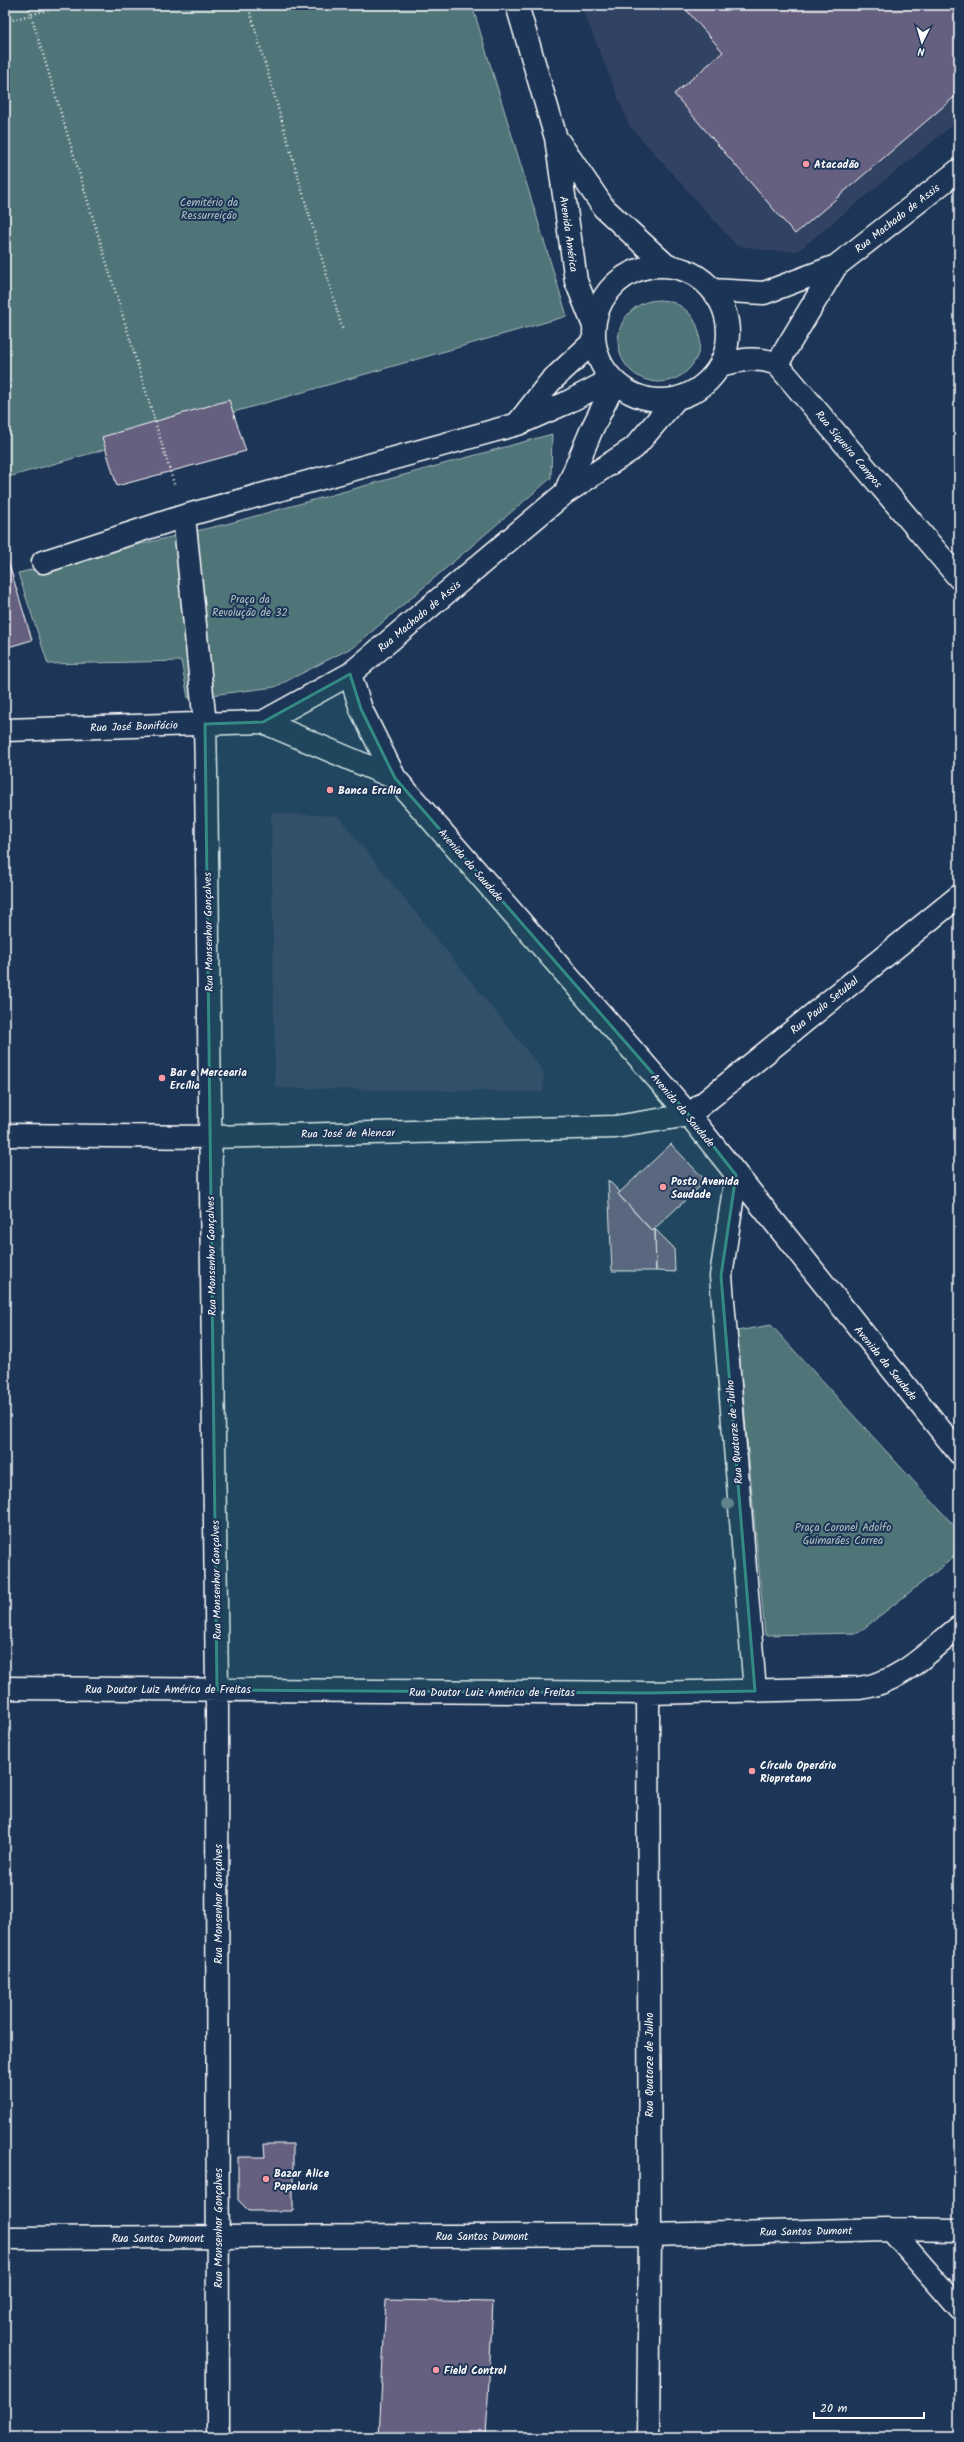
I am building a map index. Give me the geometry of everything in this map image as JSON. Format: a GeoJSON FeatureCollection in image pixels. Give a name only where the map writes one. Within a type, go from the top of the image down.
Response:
{"type":"FeatureCollection","features":[{"type":"Feature","properties":{"kind":"street","name":"Avenida América"},"geometry":{"type":"LineString","coordinates":[[517,5],[556,138],[576,281],[594,334]]}},
{"type":"Feature","properties":{"kind":"street","name":"Avenida América"},"geometry":{"type":"LineString","coordinates":[[556,138],[604,208],[667,266]]}},
{"type":"Feature","properties":{"kind":"street","name":"Rua Machado de Assis"},"geometry":{"type":"LineString","coordinates":[[712,290],[764,293],[836,266],[959,170]]}},
{"type":"Feature","properties":{"kind":"street"},"geometry":{"type":"LineString","coordinates":[[667,266],[684,270],[699,278],[712,290],[725,313],[728,335],[726,350],[720,365],[709,380],[694,392],[676,399],[659,400],[643,398],[628,391],[613,381],[603,368],[594,334],[599,306],[610,289],[621,280],[646,267],[667,266]]}},
{"type":"Feature","properties":{"kind":"street","name":"Rua Machado de Assis"},"geometry":{"type":"LineString","coordinates":[[777,364],[836,266]]}},
{"type":"Feature","properties":{"kind":"street"},"geometry":{"type":"LineString","coordinates":[[518,424],[550,382],[594,334]]}},
{"type":"Feature","properties":{"kind":"street"},"geometry":{"type":"LineString","coordinates":[[720,365],[747,358],[767,360],[777,364]]}},
{"type":"Feature","properties":{"kind":"street","name":"Rua Siqueira Campos"},"geometry":{"type":"LineString","coordinates":[[777,364],[959,578]]}},
{"type":"Feature","properties":{"kind":"street"},"geometry":{"type":"LineString","coordinates":[[43,562],[184,516],[518,424],[613,381]]}},
{"type":"Feature","properties":{"kind":"street","name":"Rua Machado de Assis"},"geometry":{"type":"LineString","coordinates":[[565,493],[613,381]]}},
{"type":"Feature","properties":{"kind":"street","name":"Rua Machado de Assis"},"geometry":{"type":"LineString","coordinates":[[263,722],[350,674],[565,493],[634,448],[676,399]]}},
{"type":"Feature","properties":{"kind":"street","name":"Rua Monsenhor Gonçalves"},"geometry":{"type":"LineString","coordinates":[[184,516],[205,724],[217,1690],[218,2437]]}},
{"type":"Feature","properties":{"kind":"street","name":"Avenida da Saudade"},"geometry":{"type":"LineString","coordinates":[[350,674],[361,709],[395,778],[689,1115],[959,1453]]}},
{"type":"Feature","properties":{"kind":"street","name":"Avenida da Saudade"},"geometry":{"type":"LineString","coordinates":[[263,722],[395,778]]}},
{"type":"Feature","properties":{"kind":"street","name":"Rua José Bonifácio"},"geometry":{"type":"LineString","coordinates":[[5,730],[263,722]]}},
{"type":"Feature","properties":{"kind":"street","name":"Rua Paulo Setubal"},"geometry":{"type":"LineString","coordinates":[[689,1115],[959,896]]}},
{"type":"Feature","properties":{"kind":"street","name":"Rua José de Alencar"},"geometry":{"type":"LineString","coordinates":[[5,1135],[210,1136],[615,1127],[689,1115]]}},
{"type":"Feature","properties":{"kind":"street","name":"Rua Quatorze de Julho"},"geometry":{"type":"LineString","coordinates":[[736,1175],[721,1276],[754,1691]]}},
{"type":"Feature","properties":{"kind":"street","name":"Rua Doutor Luiz Américo de Freitas"},"geometry":{"type":"LineString","coordinates":[[5,1688],[648,1693],[754,1691],[874,1686],[899,1676],[959,1627]]}},
{"type":"Feature","properties":{"kind":"street","name":"Rua Quatorze de Julho"},"geometry":{"type":"LineString","coordinates":[[648,1693],[650,2234],[648,2437]]}},
{"type":"Feature","properties":{"kind":"street"},"geometry":{"type":"LineString","coordinates":[[890,2229],[959,2308]]}},
{"type":"Feature","properties":{"kind":"street","name":"Rua Santos Dumont"},"geometry":{"type":"LineString","coordinates":[[5,2238],[650,2234],[890,2229],[959,2230]]}},
{"type":"Feature","properties":{"kind":"path"},"geometry":{"type":"LineString","coordinates":[[28,5],[184,516]]}},
{"type":"Feature","properties":{"kind":"path"},"geometry":{"type":"LineString","coordinates":[[5,22],[65,5]]}},
{"type":"Feature","properties":{"kind":"path"},"geometry":{"type":"LineString","coordinates":[[248,5],[342,332]]}},
{"type":"Feature","properties":{"kind":"highlighted area"},"geometry":{"type":"Polygon","coordinates":[[[350,674],[361,709],[395,778],[689,1115],[736,1175],[721,1276],[755,1691],[648,1693],[217,1690],[205,724],[263,722],[350,674]]]}},
{"type":"Feature","properties":{"kind":"shaded area","name":"Atacadão"},"geometry":{"type":"Polygon","coordinates":[[[581,5],[959,5],[959,120],[798,251],[769,251],[736,245],[629,125],[581,5]]]}},
{"type":"Feature","properties":{"kind":"shaded area"},"geometry":{"type":"Polygon","coordinates":[[[271,813],[338,816],[544,1072],[543,1092],[275,1088],[271,813]]]}},
{"type":"Feature","properties":{"kind":"green space","name":"Cemitério da Ressurreição"},"geometry":{"type":"Polygon","coordinates":[[[5,5],[472,5],[567,316],[5,478],[5,5]]]}},
{"type":"Feature","properties":{"kind":"green space"},"geometry":{"type":"Polygon","coordinates":[[[651,300],[667,300],[682,307],[693,318],[700,333],[700,349],[697,357],[688,370],[675,379],[667,382],[651,382],[636,375],[625,364],[618,349],[618,333],[625,318],[636,307],[651,300]]]}},
{"type":"Feature","properties":{"kind":"green space","name":"Praça da Revolução de 32"},"geometry":{"type":"Polygon","coordinates":[[[552,434],[551,478],[355,646],[275,687],[188,698],[181,661],[48,664],[18,573],[230,523],[552,434]]]}},
{"type":"Feature","properties":{"kind":"green space","name":"Praça Coronel Adolfo Guimarães Correa"},"geometry":{"type":"Polygon","coordinates":[[[771,1325],[959,1531],[959,1540],[953,1558],[858,1633],[765,1635],[737,1331],[771,1325]]]}},
{"type":"Feature","properties":{"kind":"building","name":"Atacadão"},"geometry":{"type":"Polygon","coordinates":[[[682,5],[959,5],[959,93],[795,234],[674,94],[723,52],[682,5]]]}},
{"type":"Feature","properties":{"kind":"building"},"geometry":{"type":"Polygon","coordinates":[[[229,400],[246,451],[117,486],[102,437],[229,400]]]}},
{"type":"Feature","properties":{"kind":"building"},"geometry":{"type":"Polygon","coordinates":[[[5,551],[32,640],[5,648],[5,551]]]}},
{"type":"Feature","properties":{"kind":"building","name":"Posto Avenida Saudade"},"geometry":{"type":"Polygon","coordinates":[[[671,1144],[706,1181],[652,1231],[618,1194],[671,1144]]]}},
{"type":"Feature","properties":{"kind":"building"},"geometry":{"type":"Polygon","coordinates":[[[608,1180],[620,1192],[618,1194],[652,1231],[655,1229],[656,1271],[612,1271],[608,1180]]]}},
{"type":"Feature","properties":{"kind":"building"},"geometry":{"type":"Polygon","coordinates":[[[655,1229],[674,1248],[675,1272],[656,1271],[655,1229]]]}},
{"type":"Feature","properties":{"kind":"building","name":"Bazar Alice Papelaria"},"geometry":{"type":"Polygon","coordinates":[[[264,2144],[293,2144],[293,2211],[249,2211],[238,2200],[238,2157],[265,2157],[264,2144]]]}},
{"type":"Feature","properties":{"kind":"building","name":"Field Control"},"geometry":{"type":"Polygon","coordinates":[[[386,2300],[493,2302],[486,2437],[379,2437],[386,2300]]]}},
{"type":"Feature","properties":{"kind":"place","name":"Atacadão"},"geometry":{"type":"Point","coordinates":[806,164]}},
{"type":"Feature","properties":{"kind":"place","name":"Banca Ercília"},"geometry":{"type":"Point","coordinates":[330,790]}},
{"type":"Feature","properties":{"kind":"place","name":"Bar e Mercearia Ercília"},"geometry":{"type":"Point","coordinates":[162,1078]}},
{"type":"Feature","properties":{"kind":"place","name":"Posto Avenida Saudade"},"geometry":{"type":"Point","coordinates":[663,1187]}},
{"type":"Feature","properties":{"kind":"place","name":"Círculo Operário Riopretano"},"geometry":{"type":"Point","coordinates":[752,1771]}},
{"type":"Feature","properties":{"kind":"place","name":"Bazar Alice Papelaria"},"geometry":{"type":"Point","coordinates":[266,2179]}},
{"type":"Feature","properties":{"kind":"place","name":"Field Control"},"geometry":{"type":"Point","coordinates":[436,2370]}}]}
